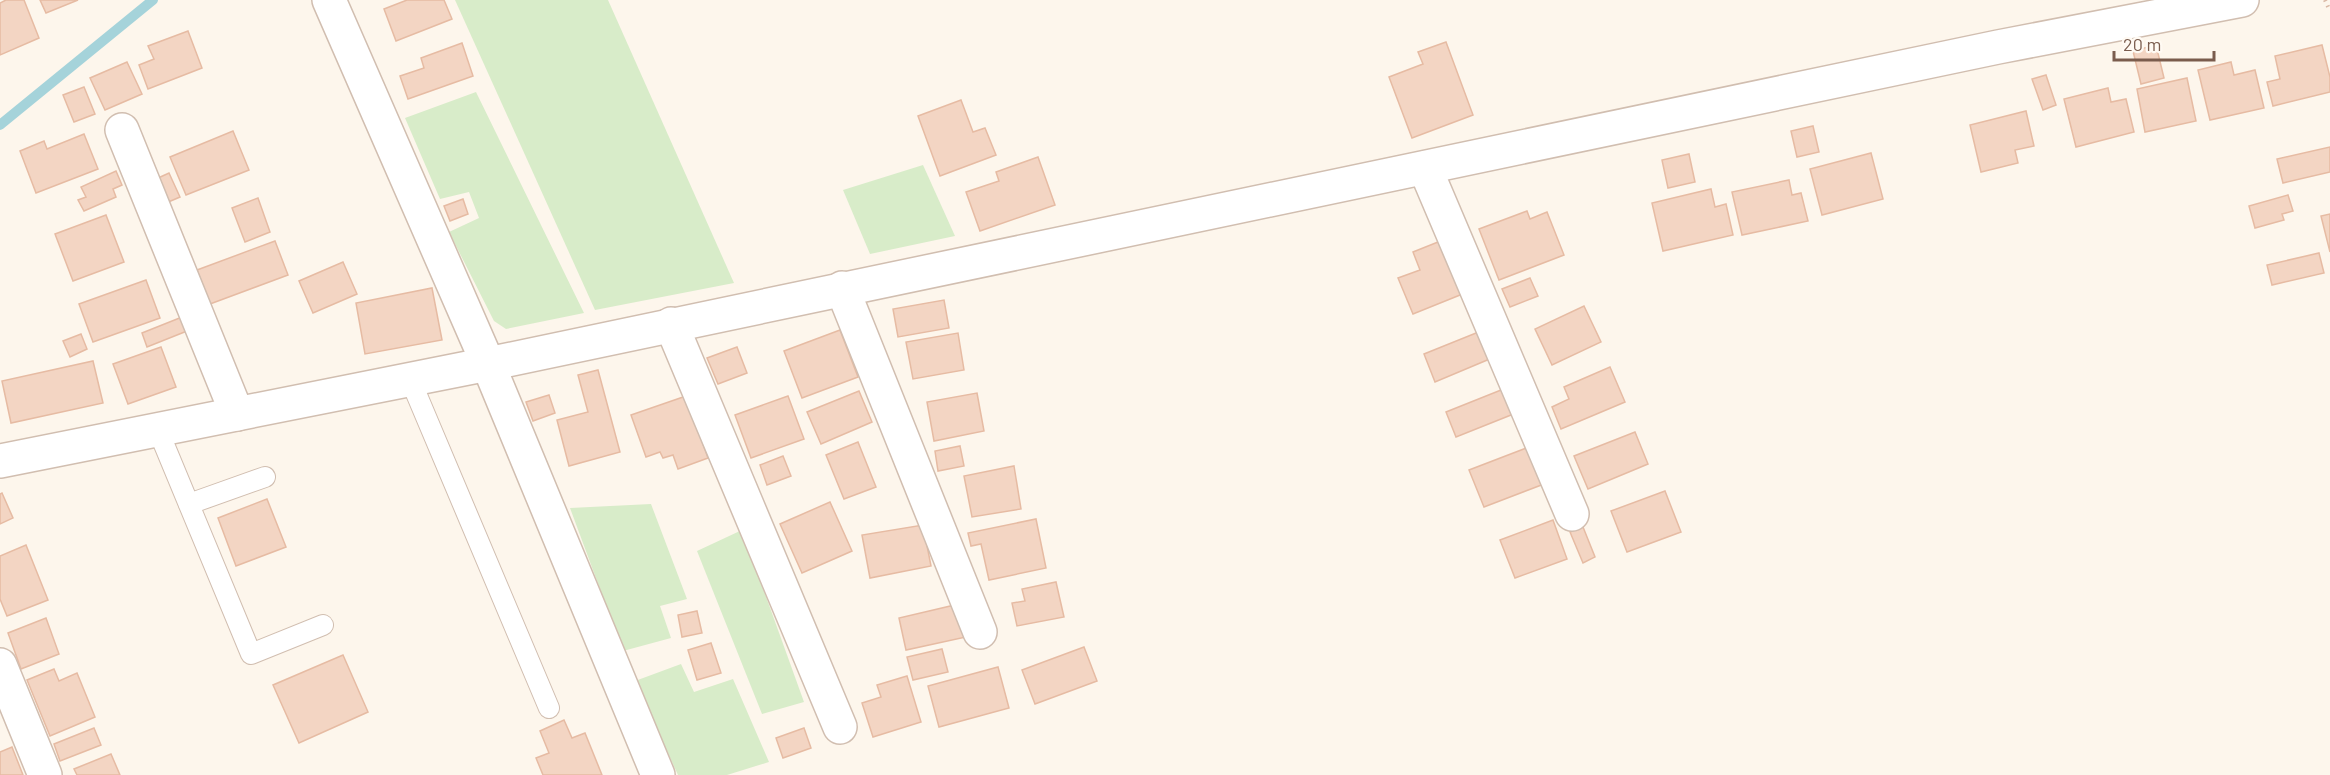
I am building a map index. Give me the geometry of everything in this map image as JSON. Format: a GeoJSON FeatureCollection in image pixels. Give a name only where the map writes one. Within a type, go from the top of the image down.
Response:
{"type":"FeatureCollection","features":[{"type":"Feature","properties":{"kind":"street"},"geometry":{"type":"LineString","coordinates":[[329,0],[488,364],[658,775]]}},
{"type":"Feature","properties":{"kind":"street"},"geometry":{"type":"LineString","coordinates":[[0,461],[488,364],[1986,50],[2242,0]]}},
{"type":"Feature","properties":{"kind":"street"},"geometry":{"type":"LineString","coordinates":[[122,130],[237,414]]}},
{"type":"Feature","properties":{"kind":"street"},"geometry":{"type":"LineString","coordinates":[[1425,168],[1572,514]]}},
{"type":"Feature","properties":{"kind":"street"},"geometry":{"type":"LineString","coordinates":[[842,288],[980,632]]}},
{"type":"Feature","properties":{"kind":"street"},"geometry":{"type":"LineString","coordinates":[[671,324],[840,727]]}},
{"type":"Feature","properties":{"kind":"street"},"geometry":{"type":"LineString","coordinates":[[0,665],[45,775]]}},
{"type":"Feature","properties":{"kind":"lane"},"geometry":{"type":"LineString","coordinates":[[410,379],[549,708]]}},
{"type":"Feature","properties":{"kind":"lane"},"geometry":{"type":"LineString","coordinates":[[158,430],[251,654],[323,626]]}},
{"type":"Feature","properties":{"kind":"lane"},"geometry":{"type":"LineString","coordinates":[[189,504],[265,477]]}},
{"type":"Feature","properties":{"kind":"path"},"geometry":{"type":"LineString","coordinates":[[2325,0],[2330,11]]}},
{"type":"Feature","properties":{"kind":"green space"},"geometry":{"type":"Polygon","coordinates":[[[455,0],[608,0],[734,283],[595,310],[455,0]]]}},
{"type":"Feature","properties":{"kind":"green space"},"geometry":{"type":"Polygon","coordinates":[[[476,92],[584,313],[506,329],[494,321],[449,232],[479,218],[469,192],[440,199],[405,118],[476,92]]]}},
{"type":"Feature","properties":{"kind":"green space"},"geometry":{"type":"Polygon","coordinates":[[[923,165],[955,236],[870,254],[843,190],[923,165]]]}},
{"type":"Feature","properties":{"kind":"green space"},"geometry":{"type":"Polygon","coordinates":[[[651,504],[687,599],[660,606],[671,638],[623,651],[570,508],[651,504]]]}},
{"type":"Feature","properties":{"kind":"green space"},"geometry":{"type":"Polygon","coordinates":[[[742,530],[804,702],[762,714],[697,551],[742,530]]]}},
{"type":"Feature","properties":{"kind":"green space"},"geometry":{"type":"Polygon","coordinates":[[[681,664],[694,692],[733,679],[769,762],[727,775],[678,775],[635,681],[681,664]]]}},
{"type":"Feature","properties":{"kind":"building"},"geometry":{"type":"Polygon","coordinates":[[[6,0],[24,0],[39,38],[0,55],[0,3],[6,0]]]}},
{"type":"Feature","properties":{"kind":"building"},"geometry":{"type":"Polygon","coordinates":[[[40,0],[78,0],[46,13],[40,0]]]}},
{"type":"Feature","properties":{"kind":"building"},"geometry":{"type":"Polygon","coordinates":[[[407,0],[444,0],[452,19],[396,41],[384,9],[407,0]]]}},
{"type":"Feature","properties":{"kind":"building"},"geometry":{"type":"Polygon","coordinates":[[[188,31],[202,68],[148,89],[139,65],[154,59],[148,46],[188,31]]]}},
{"type":"Feature","properties":{"kind":"building"},"geometry":{"type":"Polygon","coordinates":[[[1446,42],[1473,115],[1412,138],[1389,77],[1423,64],[1418,52],[1446,42]]]}},
{"type":"Feature","properties":{"kind":"building"},"geometry":{"type":"Polygon","coordinates":[[[462,43],[473,76],[408,99],[400,76],[424,68],[421,58],[462,43]]]}},
{"type":"Feature","properties":{"kind":"building"},"geometry":{"type":"Polygon","coordinates":[[[2156,45],[2164,78],[2141,84],[2133,51],[2156,45]]]}},
{"type":"Feature","properties":{"kind":"building"},"geometry":{"type":"Polygon","coordinates":[[[2322,45],[2330,77],[2330,92],[2273,106],[2267,82],[2280,79],[2275,56],[2322,45]]]}},
{"type":"Feature","properties":{"kind":"building"},"geometry":{"type":"Polygon","coordinates":[[[127,62],[142,94],[105,110],[90,78],[127,62]]]}},
{"type":"Feature","properties":{"kind":"building"},"geometry":{"type":"Polygon","coordinates":[[[2231,62],[2234,75],[2255,70],[2264,108],[2210,120],[2198,70],[2231,62]]]}},
{"type":"Feature","properties":{"kind":"building"},"geometry":{"type":"Polygon","coordinates":[[[2046,75],[2056,105],[2043,110],[2032,79],[2046,75]]]}},
{"type":"Feature","properties":{"kind":"building"},"geometry":{"type":"Polygon","coordinates":[[[2187,78],[2196,121],[2145,132],[2137,89],[2187,78]]]}},
{"type":"Feature","properties":{"kind":"building"},"geometry":{"type":"Polygon","coordinates":[[[84,87],[95,114],[74,122],[63,95],[84,87]]]}},
{"type":"Feature","properties":{"kind":"building"},"geometry":{"type":"Polygon","coordinates":[[[2108,88],[2111,102],[2126,99],[2134,132],[2076,147],[2064,99],[2108,88]]]}},
{"type":"Feature","properties":{"kind":"building"},"geometry":{"type":"Polygon","coordinates":[[[961,100],[973,132],[985,128],[996,155],[940,176],[918,116],[961,100]]]}},
{"type":"Feature","properties":{"kind":"building"},"geometry":{"type":"Polygon","coordinates":[[[2026,111],[2034,146],[2015,150],[2018,163],[1981,172],[1970,125],[2026,111]]]}},
{"type":"Feature","properties":{"kind":"building"},"geometry":{"type":"Polygon","coordinates":[[[1813,126],[1819,152],[1797,157],[1791,131],[1813,126]]]}},
{"type":"Feature","properties":{"kind":"building"},"geometry":{"type":"Polygon","coordinates":[[[233,131],[249,170],[186,195],[170,157],[233,131]]]}},
{"type":"Feature","properties":{"kind":"building"},"geometry":{"type":"Polygon","coordinates":[[[84,134],[98,169],[36,193],[20,151],[44,141],[47,149],[84,134]]]}},
{"type":"Feature","properties":{"kind":"building"},"geometry":{"type":"Polygon","coordinates":[[[2330,147],[2330,172],[2283,183],[2277,159],[2330,147]]]}},
{"type":"Feature","properties":{"kind":"building"},"geometry":{"type":"Polygon","coordinates":[[[1871,153],[1883,199],[1822,215],[1810,169],[1871,153]]]}},
{"type":"Feature","properties":{"kind":"building"},"geometry":{"type":"Polygon","coordinates":[[[1689,154],[1695,182],[1668,188],[1662,160],[1689,154]]]}},
{"type":"Feature","properties":{"kind":"building"},"geometry":{"type":"Polygon","coordinates":[[[1038,157],[1055,205],[980,231],[966,192],[999,181],[996,172],[1038,157]]]}},
{"type":"Feature","properties":{"kind":"building"},"geometry":{"type":"Polygon","coordinates":[[[116,171],[122,185],[113,189],[116,197],[84,211],[78,200],[86,197],[81,187],[116,171]]]}},
{"type":"Feature","properties":{"kind":"building"},"geometry":{"type":"Polygon","coordinates":[[[169,173],[180,197],[166,203],[156,179],[169,173]]]}},
{"type":"Feature","properties":{"kind":"building"},"geometry":{"type":"Polygon","coordinates":[[[1789,180],[1792,195],[1801,193],[1808,221],[1742,235],[1732,192],[1789,180]]]}},
{"type":"Feature","properties":{"kind":"building"},"geometry":{"type":"Polygon","coordinates":[[[1711,189],[1715,207],[1726,204],[1733,235],[1663,251],[1652,203],[1711,189]]]}},
{"type":"Feature","properties":{"kind":"building"},"geometry":{"type":"Polygon","coordinates":[[[2288,195],[2293,211],[2282,214],[2284,220],[2255,228],[2249,206],[2288,195]]]}},
{"type":"Feature","properties":{"kind":"building"},"geometry":{"type":"Polygon","coordinates":[[[258,198],[270,232],[245,242],[232,208],[258,198]]]}},
{"type":"Feature","properties":{"kind":"building"},"geometry":{"type":"Polygon","coordinates":[[[463,199],[468,214],[450,221],[444,206],[463,199]]]}},
{"type":"Feature","properties":{"kind":"building"},"geometry":{"type":"Polygon","coordinates":[[[1527,211],[1530,219],[1547,212],[1564,255],[1499,280],[1479,229],[1527,211]]]}},
{"type":"Feature","properties":{"kind":"building"},"geometry":{"type":"Polygon","coordinates":[[[2330,214],[2330,252],[2321,216],[2330,214]]]}},
{"type":"Feature","properties":{"kind":"building"},"geometry":{"type":"Polygon","coordinates":[[[106,215],[124,262],[73,281],[55,234],[106,215]]]}},
{"type":"Feature","properties":{"kind":"building"},"geometry":{"type":"Polygon","coordinates":[[[1443,240],[1465,293],[1413,314],[1398,278],[1420,270],[1413,252],[1443,240]]]}},
{"type":"Feature","properties":{"kind":"building"},"geometry":{"type":"Polygon","coordinates":[[[275,241],[288,275],[210,304],[197,270],[275,241]]]}},
{"type":"Feature","properties":{"kind":"building"},"geometry":{"type":"Polygon","coordinates":[[[2319,253],[2324,273],[2272,285],[2267,265],[2319,253]]]}},
{"type":"Feature","properties":{"kind":"building"},"geometry":{"type":"Polygon","coordinates":[[[343,262],[357,294],[313,313],[299,281],[343,262]]]}},
{"type":"Feature","properties":{"kind":"building"},"geometry":{"type":"Polygon","coordinates":[[[1530,278],[1538,296],[1510,307],[1502,289],[1530,278]]]}},
{"type":"Feature","properties":{"kind":"building"},"geometry":{"type":"Polygon","coordinates":[[[146,280],[160,318],[93,342],[79,304],[146,280]]]}},
{"type":"Feature","properties":{"kind":"building"},"geometry":{"type":"Polygon","coordinates":[[[432,288],[442,340],[365,354],[356,303],[432,288]]]}},
{"type":"Feature","properties":{"kind":"building"},"geometry":{"type":"Polygon","coordinates":[[[944,300],[949,328],[898,337],[893,309],[944,300]]]}},
{"type":"Feature","properties":{"kind":"building"},"geometry":{"type":"Polygon","coordinates":[[[1584,306],[1601,342],[1552,365],[1535,329],[1584,306]]]}},
{"type":"Feature","properties":{"kind":"building"},"geometry":{"type":"Polygon","coordinates":[[[182,317],[187,331],[147,347],[142,333],[182,317]]]}},
{"type":"Feature","properties":{"kind":"building"},"geometry":{"type":"Polygon","coordinates":[[[840,330],[858,377],[802,398],[784,351],[840,330]]]}},
{"type":"Feature","properties":{"kind":"building"},"geometry":{"type":"Polygon","coordinates":[[[1481,331],[1492,358],[1435,382],[1424,354],[1481,331]]]}},
{"type":"Feature","properties":{"kind":"building"},"geometry":{"type":"Polygon","coordinates":[[[958,333],[964,370],[913,379],[906,342],[958,333]]]}},
{"type":"Feature","properties":{"kind":"building"},"geometry":{"type":"Polygon","coordinates":[[[81,334],[87,349],[70,357],[63,341],[81,334]]]}},
{"type":"Feature","properties":{"kind":"building"},"geometry":{"type":"Polygon","coordinates":[[[161,347],[176,387],[128,404],[113,364],[161,347]]]}},
{"type":"Feature","properties":{"kind":"building"},"geometry":{"type":"Polygon","coordinates":[[[737,347],[747,373],[718,384],[707,358],[737,347]]]}},
{"type":"Feature","properties":{"kind":"building"},"geometry":{"type":"Polygon","coordinates":[[[93,361],[103,403],[11,423],[2,381],[93,361]]]}},
{"type":"Feature","properties":{"kind":"building"},"geometry":{"type":"Polygon","coordinates":[[[1610,367],[1625,402],[1561,429],[1552,407],[1569,399],[1564,387],[1610,367]]]}},
{"type":"Feature","properties":{"kind":"building"},"geometry":{"type":"Polygon","coordinates":[[[598,370],[620,452],[569,466],[557,420],[588,412],[578,375],[598,370]]]}},
{"type":"Feature","properties":{"kind":"building"},"geometry":{"type":"Polygon","coordinates":[[[1506,388],[1516,413],[1456,437],[1446,412],[1506,388]]]}},
{"type":"Feature","properties":{"kind":"building"},"geometry":{"type":"Polygon","coordinates":[[[859,391],[872,422],[821,444],[807,412],[859,391]]]}},
{"type":"Feature","properties":{"kind":"building"},"geometry":{"type":"Polygon","coordinates":[[[977,393],[984,431],[934,441],[927,402],[977,393]]]}},
{"type":"Feature","properties":{"kind":"building"},"geometry":{"type":"Polygon","coordinates":[[[549,395],[555,413],[533,421],[526,402],[549,395]]]}},
{"type":"Feature","properties":{"kind":"building"},"geometry":{"type":"Polygon","coordinates":[[[686,396],[708,458],[678,469],[673,455],[663,458],[660,452],[646,457],[631,415],[686,396]]]}},
{"type":"Feature","properties":{"kind":"building"},"geometry":{"type":"Polygon","coordinates":[[[788,396],[804,439],[751,458],[735,415],[788,396]]]}},
{"type":"Feature","properties":{"kind":"building"},"geometry":{"type":"Polygon","coordinates":[[[1635,432],[1648,464],[1588,489],[1574,456],[1635,432]]]}},
{"type":"Feature","properties":{"kind":"building"},"geometry":{"type":"Polygon","coordinates":[[[858,442],[876,487],[844,499],[826,455],[858,442]]]}},
{"type":"Feature","properties":{"kind":"building"},"geometry":{"type":"Polygon","coordinates":[[[960,446],[964,466],[938,471],[935,451],[960,446]]]}},
{"type":"Feature","properties":{"kind":"building"},"geometry":{"type":"Polygon","coordinates":[[[1529,447],[1544,484],[1484,507],[1469,470],[1529,447]]]}},
{"type":"Feature","properties":{"kind":"building"},"geometry":{"type":"Polygon","coordinates":[[[783,456],[791,476],[767,485],[760,465],[783,456]]]}},
{"type":"Feature","properties":{"kind":"building"},"geometry":{"type":"Polygon","coordinates":[[[1014,466],[1021,509],[972,517],[964,476],[1014,466]]]}},
{"type":"Feature","properties":{"kind":"building"},"geometry":{"type":"Polygon","coordinates":[[[1665,491],[1681,532],[1627,552],[1611,511],[1665,491]]]}},
{"type":"Feature","properties":{"kind":"building"},"geometry":{"type":"Polygon","coordinates":[[[2,493],[13,518],[0,524],[0,494],[2,493]]]}},
{"type":"Feature","properties":{"kind":"building"},"geometry":{"type":"Polygon","coordinates":[[[267,499],[286,547],[236,566],[218,518],[267,499]]]}},
{"type":"Feature","properties":{"kind":"building"},"geometry":{"type":"Polygon","coordinates":[[[830,502],[852,551],[802,573],[780,524],[830,502]]]}},
{"type":"Feature","properties":{"kind":"building"},"geometry":{"type":"Polygon","coordinates":[[[1036,519],[1046,568],[989,580],[981,544],[971,546],[968,533],[1036,519]]]}},
{"type":"Feature","properties":{"kind":"building"},"geometry":{"type":"Polygon","coordinates":[[[1553,520],[1567,559],[1515,578],[1500,540],[1553,520]]]}},
{"type":"Feature","properties":{"kind":"building"},"geometry":{"type":"Polygon","coordinates":[[[923,525],[931,566],[870,578],[862,535],[923,525]]]}},
{"type":"Feature","properties":{"kind":"building"},"geometry":{"type":"Polygon","coordinates":[[[1583,527],[1595,557],[1583,563],[1570,532],[1583,527]]]}},
{"type":"Feature","properties":{"kind":"building"},"geometry":{"type":"Polygon","coordinates":[[[26,545],[48,600],[7,616],[0,599],[0,556],[26,545]]]}},
{"type":"Feature","properties":{"kind":"building"},"geometry":{"type":"Polygon","coordinates":[[[1056,582],[1064,617],[1017,626],[1012,603],[1025,601],[1022,589],[1056,582]]]}},
{"type":"Feature","properties":{"kind":"building"},"geometry":{"type":"Polygon","coordinates":[[[959,604],[966,637],[906,650],[899,618],[959,604]]]}},
{"type":"Feature","properties":{"kind":"building"},"geometry":{"type":"Polygon","coordinates":[[[697,611],[702,633],[682,637],[678,615],[697,611]]]}},
{"type":"Feature","properties":{"kind":"building"},"geometry":{"type":"Polygon","coordinates":[[[46,618],[59,654],[21,669],[8,633],[46,618]]]}},
{"type":"Feature","properties":{"kind":"building"},"geometry":{"type":"Polygon","coordinates":[[[711,643],[721,673],[697,680],[688,650],[711,643]]]}},
{"type":"Feature","properties":{"kind":"building"},"geometry":{"type":"Polygon","coordinates":[[[1084,647],[1097,681],[1035,704],[1022,670],[1084,647]]]}},
{"type":"Feature","properties":{"kind":"building"},"geometry":{"type":"Polygon","coordinates":[[[942,649],[948,672],[913,680],[907,657],[942,649]]]}},
{"type":"Feature","properties":{"kind":"building"},"geometry":{"type":"Polygon","coordinates":[[[343,655],[368,712],[299,743],[273,685],[343,655]]]}},
{"type":"Feature","properties":{"kind":"building"},"geometry":{"type":"Polygon","coordinates":[[[998,667],[1009,708],[939,727],[928,686],[998,667]]]}},
{"type":"Feature","properties":{"kind":"building"},"geometry":{"type":"Polygon","coordinates":[[[54,669],[59,681],[77,673],[95,717],[50,736],[27,680],[54,669]]]}},
{"type":"Feature","properties":{"kind":"building"},"geometry":{"type":"Polygon","coordinates":[[[907,676],[921,722],[873,737],[862,703],[881,697],[877,685],[907,676]]]}},
{"type":"Feature","properties":{"kind":"building"},"geometry":{"type":"Polygon","coordinates":[[[564,720],[572,738],[585,733],[602,775],[543,775],[536,758],[549,753],[540,731],[564,720]]]}},
{"type":"Feature","properties":{"kind":"building"},"geometry":{"type":"Polygon","coordinates":[[[94,728],[101,745],[60,761],[54,744],[94,728]]]}},
{"type":"Feature","properties":{"kind":"building"},"geometry":{"type":"Polygon","coordinates":[[[804,728],[811,748],[783,758],[776,738],[804,728]]]}},
{"type":"Feature","properties":{"kind":"building"},"geometry":{"type":"Polygon","coordinates":[[[12,747],[23,775],[0,775],[0,752],[12,747]]]}},
{"type":"Feature","properties":{"kind":"building"},"geometry":{"type":"Polygon","coordinates":[[[111,754],[120,775],[77,775],[74,769],[111,754]]]}},
{"type":"Feature","properties":{"kind":"waterway"},"geometry":{"type":"LineString","coordinates":[[0,125],[153,0]]}}]}
